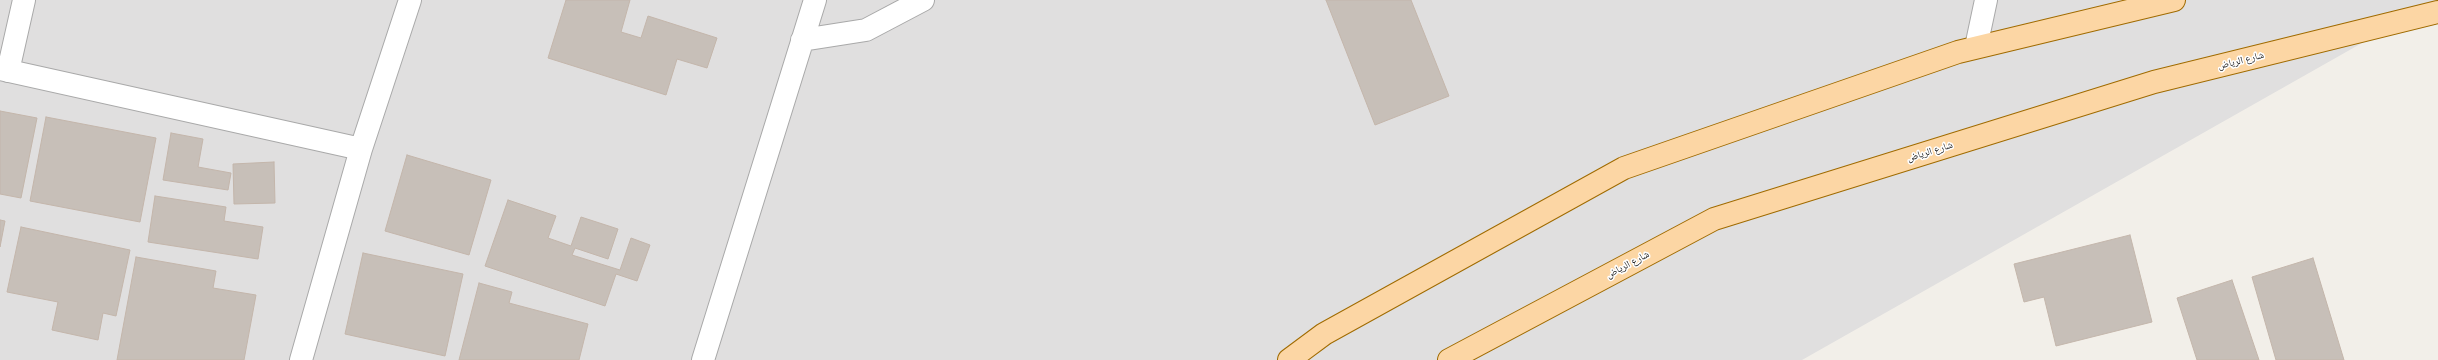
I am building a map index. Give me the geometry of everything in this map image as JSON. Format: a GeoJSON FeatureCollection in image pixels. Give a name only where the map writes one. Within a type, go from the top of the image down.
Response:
{"type":"FeatureCollection","features":[{"type":"Feature","properties":{"kind":"main road"},"geometry":{"type":"LineString","coordinates":[[1289,360],[1324,334],[1624,168],[1958,52],[2174,0]]}},
{"type":"Feature","properties":{"kind":"main road","name":"شارع الرياض"},"geometry":{"type":"LineString","coordinates":[[1449,360],[1714,220],[2154,82],[2438,12]]}},
{"type":"Feature","properties":{"kind":"street"},"geometry":{"type":"LineString","coordinates":[[24,0],[4,70],[361,149]]}},
{"type":"Feature","properties":{"kind":"street"},"geometry":{"type":"LineString","coordinates":[[301,360],[361,149],[410,0]]}},
{"type":"Feature","properties":{"kind":"street"},"geometry":{"type":"LineString","coordinates":[[703,360],[815,0]]}},
{"type":"Feature","properties":{"kind":"street"},"geometry":{"type":"LineString","coordinates":[[802,40],[866,30],[923,0]]}},
{"type":"Feature","properties":{"kind":"street"},"geometry":{"type":"LineString","coordinates":[[1976,48],[1986,0]]}},
{"type":"Feature","properties":{"kind":"shaded area"},"geometry":{"type":"Polygon","coordinates":[[[0,0],[2438,0],[1802,360],[0,360],[0,0]]]}},
{"type":"Feature","properties":{"kind":"building"},"geometry":{"type":"Polygon","coordinates":[[[566,0],[630,0],[621,32],[641,38],[648,16],[717,38],[707,68],[677,59],[666,95],[548,58],[566,0]]]}},
{"type":"Feature","properties":{"kind":"building"},"geometry":{"type":"Polygon","coordinates":[[[1326,0],[1411,0],[1449,96],[1375,125],[1326,0]]]}},
{"type":"Feature","properties":{"kind":"building"},"geometry":{"type":"Polygon","coordinates":[[[0,111],[37,118],[21,198],[0,194],[0,111]]]}},
{"type":"Feature","properties":{"kind":"building"},"geometry":{"type":"Polygon","coordinates":[[[46,117],[156,138],[140,222],[30,201],[46,117]]]}},
{"type":"Feature","properties":{"kind":"building"},"geometry":{"type":"Polygon","coordinates":[[[171,133],[203,139],[198,167],[231,173],[228,190],[163,180],[171,133]]]}},
{"type":"Feature","properties":{"kind":"building"},"geometry":{"type":"Polygon","coordinates":[[[407,155],[491,180],[469,255],[385,231],[407,155]]]}},
{"type":"Feature","properties":{"kind":"building"},"geometry":{"type":"Polygon","coordinates":[[[274,162],[275,203],[234,204],[233,164],[274,162]]]}},
{"type":"Feature","properties":{"kind":"building"},"geometry":{"type":"Polygon","coordinates":[[[155,196],[226,207],[224,221],[263,227],[258,259],[148,242],[155,196]]]}},
{"type":"Feature","properties":{"kind":"building"},"geometry":{"type":"Polygon","coordinates":[[[508,200],[556,216],[548,238],[571,246],[581,217],[618,229],[608,259],[575,248],[572,255],[620,270],[631,238],[650,245],[637,281],[616,274],[605,306],[485,266],[508,200]]]}},
{"type":"Feature","properties":{"kind":"building"},"geometry":{"type":"Polygon","coordinates":[[[0,220],[5,221],[0,247],[0,220]]]}},
{"type":"Feature","properties":{"kind":"building"},"geometry":{"type":"Polygon","coordinates":[[[21,227],[130,250],[116,316],[103,313],[98,340],[52,330],[58,302],[7,292],[21,227]]]}},
{"type":"Feature","properties":{"kind":"building"},"geometry":{"type":"Polygon","coordinates":[[[2130,235],[2152,322],[2056,346],[2044,297],[2024,302],[2014,264],[2130,235]]]}},
{"type":"Feature","properties":{"kind":"building"},"geometry":{"type":"Polygon","coordinates":[[[363,253],[463,274],[445,356],[345,334],[363,253]]]}},
{"type":"Feature","properties":{"kind":"building"},"geometry":{"type":"Polygon","coordinates":[[[136,257],[216,271],[213,288],[256,295],[244,360],[117,360],[136,257]]]}},
{"type":"Feature","properties":{"kind":"building"},"geometry":{"type":"Polygon","coordinates":[[[2313,258],[2344,360],[2276,360],[2252,277],[2313,258]]]}},
{"type":"Feature","properties":{"kind":"building"},"geometry":{"type":"Polygon","coordinates":[[[2232,280],[2259,360],[2197,360],[2177,298],[2232,280]]]}},
{"type":"Feature","properties":{"kind":"building"},"geometry":{"type":"Polygon","coordinates":[[[479,283],[512,292],[509,303],[588,324],[579,360],[459,360],[479,283]]]}}]}
